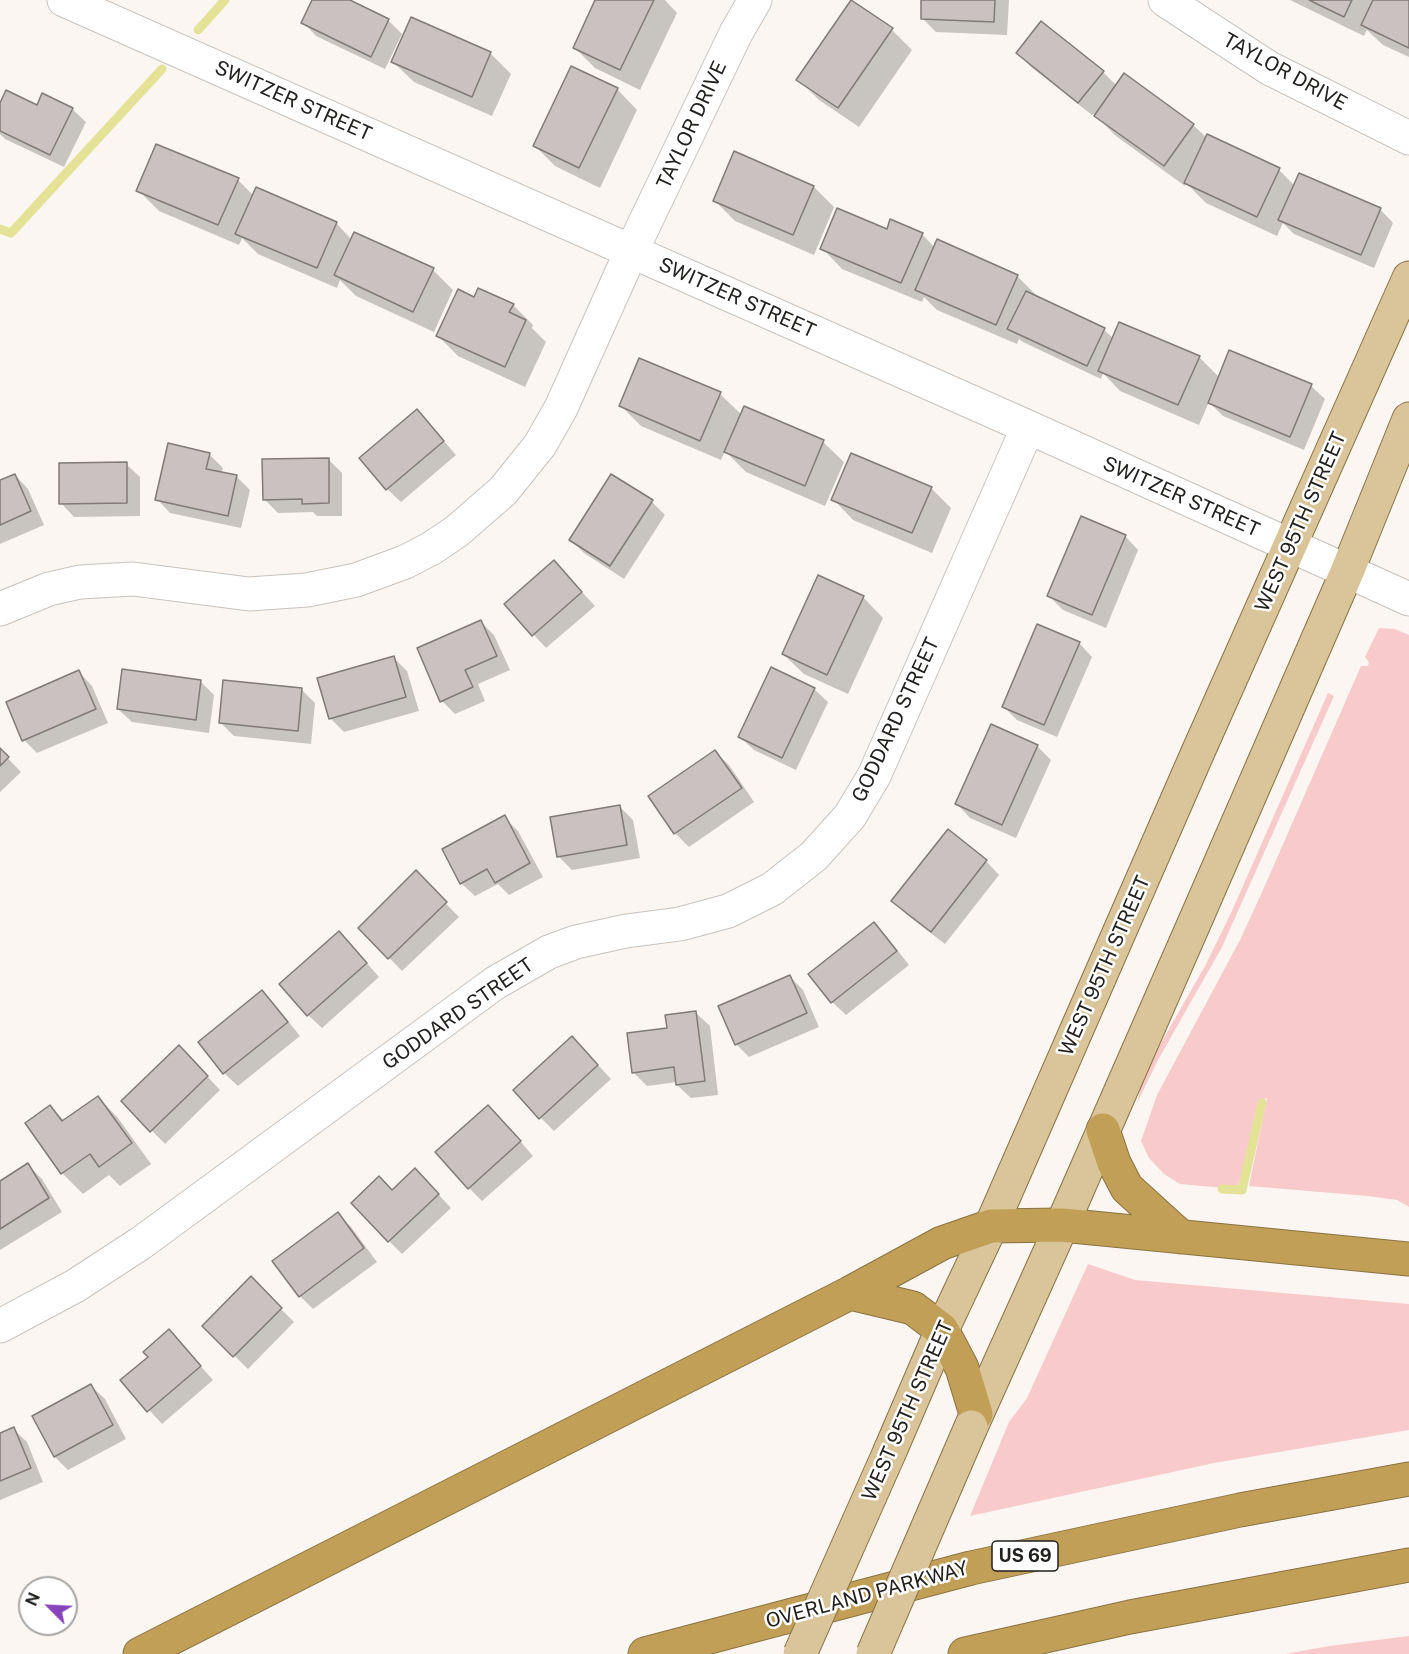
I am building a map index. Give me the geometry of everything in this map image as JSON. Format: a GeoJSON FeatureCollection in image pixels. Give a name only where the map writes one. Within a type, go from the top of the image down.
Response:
{"type":"FeatureCollection","features":[{"type":"Feature","properties":{"kind":"highway"},"geometry":{"type":"LineString","coordinates":[[1103,1130],[1114,1163],[1127,1188],[1181,1237]]}},
{"type":"Feature","properties":{"kind":"highway"},"geometry":{"type":"LineString","coordinates":[[140,1654],[850,1293],[942,1243],[991,1226],[1062,1225],[1409,1258]]}},
{"type":"Feature","properties":{"kind":"highway"},"geometry":{"type":"LineString","coordinates":[[850,1293],[913,1308],[942,1330],[962,1368],[974,1421]]}},
{"type":"Feature","properties":{"kind":"highway","name":"OVERLAND PARKWAY"},"geometry":{"type":"LineString","coordinates":[[645,1654],[971,1568],[1240,1510],[1409,1479]]}},
{"type":"Feature","properties":{"kind":"highway"},"geometry":{"type":"LineString","coordinates":[[965,1654],[1130,1617],[1409,1565]]}},
{"type":"Feature","properties":{"kind":"main road","name":"WEST 95TH STREET"},"geometry":{"type":"LineString","coordinates":[[800,1654],[1409,279]]}},
{"type":"Feature","properties":{"kind":"main road"},"geometry":{"type":"LineString","coordinates":[[873,1654],[1347,572],[1409,419]]}},
{"type":"Feature","properties":{"kind":"street","name":"SWITZER STREET"},"geometry":{"type":"LineString","coordinates":[[64,0],[1028,427],[1409,599]]}},
{"type":"Feature","properties":{"kind":"street","name":"TAYLOR DRIVE"},"geometry":{"type":"LineString","coordinates":[[0,609],[49,589],[91,581],[133,579],[249,594],[307,590],[356,580],[405,562],[432,548],[457,531],[503,491],[540,445],[561,408],[736,33],[755,0]]}},
{"type":"Feature","properties":{"kind":"street","name":"TAYLOR DRIVE"},"geometry":{"type":"LineString","coordinates":[[1165,0],[1269,68],[1409,138]]}},
{"type":"Feature","properties":{"kind":"street","name":"GODDARD STREET"},"geometry":{"type":"LineString","coordinates":[[0,1326],[75,1286],[141,1243],[495,982],[549,952],[576,942],[626,931],[680,924],[728,911],[772,889],[814,856],[850,816],[874,776],[1028,427]]}},
{"type":"Feature","properties":{"kind":"shaded area"},"geometry":{"type":"Polygon","coordinates":[[[1379,628],[1395,629],[1409,635],[1409,1207],[1397,1200],[1368,1196],[1249,1186],[1267,1098],[1258,1101],[1241,1180],[1235,1189],[1180,1184],[1164,1174],[1149,1158],[1141,1141],[1157,1095],[1240,940],[1361,666],[1368,666],[1369,662],[1365,657],[1379,628]]]}},
{"type":"Feature","properties":{"kind":"shaded area"},"geometry":{"type":"Polygon","coordinates":[[[1328,693],[1334,696],[1222,947],[1158,1060],[1137,1103],[1141,1086],[1153,1057],[1205,966],[1231,913],[1328,693]]]}},
{"type":"Feature","properties":{"kind":"shaded area"},"geometry":{"type":"Polygon","coordinates":[[[1088,1264],[1135,1280],[1409,1304],[1409,1430],[1214,1463],[970,1516],[1009,1422],[1027,1398],[1088,1264]]]}},
{"type":"Feature","properties":{"kind":"shaded area"},"geometry":{"type":"Polygon","coordinates":[[[1409,1636],[1409,1654],[1285,1654],[1329,1646],[1409,1636]]]}},
{"type":"Feature","properties":{"kind":"building"},"geometry":{"type":"Polygon","coordinates":[[[312,0],[350,0],[389,19],[371,57],[301,23],[312,0]]]}},
{"type":"Feature","properties":{"kind":"building"},"geometry":{"type":"Polygon","coordinates":[[[595,0],[654,0],[620,70],[573,48],[595,0]]]}},
{"type":"Feature","properties":{"kind":"building"},"geometry":{"type":"Polygon","coordinates":[[[851,0],[893,28],[838,108],[796,80],[851,0]]]}},
{"type":"Feature","properties":{"kind":"building"},"geometry":{"type":"Polygon","coordinates":[[[921,0],[995,0],[994,22],[921,19],[921,0]]]}},
{"type":"Feature","properties":{"kind":"building"},"geometry":{"type":"Polygon","coordinates":[[[1309,0],[1352,0],[1344,17],[1309,0]]]}},
{"type":"Feature","properties":{"kind":"building"},"geometry":{"type":"Polygon","coordinates":[[[1373,0],[1409,0],[1409,48],[1361,25],[1373,0]]]}},
{"type":"Feature","properties":{"kind":"building"},"geometry":{"type":"Polygon","coordinates":[[[411,17],[491,52],[472,97],[391,62],[411,17]]]}},
{"type":"Feature","properties":{"kind":"building"},"geometry":{"type":"Polygon","coordinates":[[[1041,21],[1104,71],[1078,103],[1016,53],[1041,21]]]}},
{"type":"Feature","properties":{"kind":"building"},"geometry":{"type":"Polygon","coordinates":[[[571,66],[618,88],[579,168],[533,146],[571,66]]]}},
{"type":"Feature","properties":{"kind":"building"},"geometry":{"type":"Polygon","coordinates":[[[1124,73],[1194,124],[1164,166],[1094,116],[1124,73]]]}},
{"type":"Feature","properties":{"kind":"building"},"geometry":{"type":"Polygon","coordinates":[[[6,90],[37,105],[42,93],[73,108],[50,155],[0,131],[0,103],[6,90]]]}},
{"type":"Feature","properties":{"kind":"building"},"geometry":{"type":"Polygon","coordinates":[[[1207,134],[1280,168],[1257,217],[1184,183],[1207,134]]]}},
{"type":"Feature","properties":{"kind":"building"},"geometry":{"type":"Polygon","coordinates":[[[156,144],[239,178],[218,225],[136,191],[156,144]]]}},
{"type":"Feature","properties":{"kind":"building"},"geometry":{"type":"Polygon","coordinates":[[[734,151],[814,186],[793,235],[713,201],[734,151]]]}},
{"type":"Feature","properties":{"kind":"building"},"geometry":{"type":"Polygon","coordinates":[[[1299,173],[1381,208],[1361,255],[1278,220],[1299,173]]]}},
{"type":"Feature","properties":{"kind":"building"},"geometry":{"type":"Polygon","coordinates":[[[256,187],[337,222],[317,268],[235,234],[256,187]]]}},
{"type":"Feature","properties":{"kind":"building"},"geometry":{"type":"Polygon","coordinates":[[[837,208],[887,229],[890,219],[923,233],[901,283],[820,249],[837,208]]]}},
{"type":"Feature","properties":{"kind":"building"},"geometry":{"type":"Polygon","coordinates":[[[354,232],[434,268],[413,312],[334,275],[354,232]]]}},
{"type":"Feature","properties":{"kind":"building"},"geometry":{"type":"Polygon","coordinates":[[[937,239],[1018,275],[996,325],[915,290],[937,239]]]}},
{"type":"Feature","properties":{"kind":"building"},"geometry":{"type":"Polygon","coordinates":[[[478,288],[514,304],[509,312],[526,320],[505,367],[436,336],[458,289],[474,297],[478,288]]]}},
{"type":"Feature","properties":{"kind":"building"},"geometry":{"type":"Polygon","coordinates":[[[1026,291],[1105,328],[1087,366],[1007,329],[1026,291]]]}},
{"type":"Feature","properties":{"kind":"building"},"geometry":{"type":"Polygon","coordinates":[[[1119,322],[1200,356],[1178,405],[1098,371],[1119,322]]]}},
{"type":"Feature","properties":{"kind":"building"},"geometry":{"type":"Polygon","coordinates":[[[1229,350],[1312,384],[1290,437],[1208,403],[1229,350]]]}},
{"type":"Feature","properties":{"kind":"building"},"geometry":{"type":"Polygon","coordinates":[[[639,358],[721,392],[700,441],[619,406],[639,358]]]}},
{"type":"Feature","properties":{"kind":"building"},"geometry":{"type":"Polygon","coordinates":[[[744,406],[824,440],[805,486],[724,452],[744,406]]]}},
{"type":"Feature","properties":{"kind":"building"},"geometry":{"type":"Polygon","coordinates":[[[417,409],[444,441],[386,490],[359,458],[417,409]]]}},
{"type":"Feature","properties":{"kind":"building"},"geometry":{"type":"Polygon","coordinates":[[[168,443],[210,453],[206,469],[237,475],[228,516],[155,500],[168,443]]]}},
{"type":"Feature","properties":{"kind":"building"},"geometry":{"type":"Polygon","coordinates":[[[851,453],[932,487],[912,533],[831,500],[851,453]]]}},
{"type":"Feature","properties":{"kind":"building"},"geometry":{"type":"Polygon","coordinates":[[[329,458],[329,503],[302,504],[302,499],[263,500],[262,459],[329,458]]]}},
{"type":"Feature","properties":{"kind":"building"},"geometry":{"type":"Polygon","coordinates":[[[127,462],[127,503],[59,504],[59,463],[127,462]]]}},
{"type":"Feature","properties":{"kind":"building"},"geometry":{"type":"Polygon","coordinates":[[[15,474],[31,511],[0,525],[0,480],[15,474]]]}},
{"type":"Feature","properties":{"kind":"building"},"geometry":{"type":"Polygon","coordinates":[[[611,474],[653,500],[610,566],[569,540],[611,474]]]}},
{"type":"Feature","properties":{"kind":"building"},"geometry":{"type":"Polygon","coordinates":[[[1081,516],[1126,535],[1092,615],[1047,596],[1081,516]]]}},
{"type":"Feature","properties":{"kind":"building"},"geometry":{"type":"Polygon","coordinates":[[[554,560],[582,592],[532,636],[504,604],[554,560]]]}},
{"type":"Feature","properties":{"kind":"building"},"geometry":{"type":"Polygon","coordinates":[[[818,575],[864,596],[827,675],[782,654],[818,575]]]}},
{"type":"Feature","properties":{"kind":"building"},"geometry":{"type":"Polygon","coordinates":[[[481,620],[497,656],[465,670],[473,687],[440,702],[417,648],[481,620]]]}},
{"type":"Feature","properties":{"kind":"building"},"geometry":{"type":"Polygon","coordinates":[[[1037,624],[1080,642],[1044,725],[1002,707],[1037,624]]]}},
{"type":"Feature","properties":{"kind":"building"},"geometry":{"type":"Polygon","coordinates":[[[394,656],[406,697],[329,719],[317,678],[394,656]]]}},
{"type":"Feature","properties":{"kind":"building"},"geometry":{"type":"Polygon","coordinates":[[[771,667],[815,688],[782,758],[738,737],[771,667]]]}},
{"type":"Feature","properties":{"kind":"building"},"geometry":{"type":"Polygon","coordinates":[[[122,669],[201,680],[196,720],[117,709],[122,669]]]}},
{"type":"Feature","properties":{"kind":"building"},"geometry":{"type":"Polygon","coordinates":[[[79,670],[96,709],[22,741],[6,702],[79,670]]]}},
{"type":"Feature","properties":{"kind":"building"},"geometry":{"type":"Polygon","coordinates":[[[223,680],[302,688],[298,731],[219,723],[223,680]]]}},
{"type":"Feature","properties":{"kind":"building"},"geometry":{"type":"Polygon","coordinates":[[[991,724],[1038,745],[1002,825],[955,804],[991,724]]]}},
{"type":"Feature","properties":{"kind":"building"},"geometry":{"type":"Polygon","coordinates":[[[0,748],[9,757],[0,766],[0,748]]]}},
{"type":"Feature","properties":{"kind":"building"},"geometry":{"type":"Polygon","coordinates":[[[715,750],[742,788],[674,834],[648,796],[715,750]]]}},
{"type":"Feature","properties":{"kind":"building"},"geometry":{"type":"Polygon","coordinates":[[[620,805],[627,845],[557,857],[550,817],[620,805]]]}},
{"type":"Feature","properties":{"kind":"building"},"geometry":{"type":"Polygon","coordinates":[[[505,815],[530,863],[495,883],[487,869],[460,884],[442,849],[505,815]]]}},
{"type":"Feature","properties":{"kind":"building"},"geometry":{"type":"Polygon","coordinates":[[[948,829],[987,860],[931,932],[891,901],[948,829]]]}},
{"type":"Feature","properties":{"kind":"building"},"geometry":{"type":"Polygon","coordinates":[[[416,870],[447,902],[388,959],[358,928],[416,870]]]}},
{"type":"Feature","properties":{"kind":"building"},"geometry":{"type":"Polygon","coordinates":[[[874,922],[897,951],[831,1003],[808,974],[874,922]]]}},
{"type":"Feature","properties":{"kind":"building"},"geometry":{"type":"Polygon","coordinates":[[[339,931],[367,963],[307,1016],[279,984],[339,931]]]}},
{"type":"Feature","properties":{"kind":"building"},"geometry":{"type":"Polygon","coordinates":[[[790,975],[807,1013],[735,1045],[718,1006],[790,975]]]}},
{"type":"Feature","properties":{"kind":"building"},"geometry":{"type":"Polygon","coordinates":[[[262,990],[288,1022],[223,1074],[198,1042],[262,990]]]}},
{"type":"Feature","properties":{"kind":"building"},"geometry":{"type":"Polygon","coordinates":[[[696,1011],[705,1081],[676,1085],[674,1067],[632,1073],[627,1033],[667,1028],[665,1015],[696,1011]]]}},
{"type":"Feature","properties":{"kind":"building"},"geometry":{"type":"Polygon","coordinates":[[[572,1036],[598,1065],[539,1119],[513,1090],[572,1036]]]}},
{"type":"Feature","properties":{"kind":"building"},"geometry":{"type":"Polygon","coordinates":[[[179,1045],[208,1076],[150,1132],[121,1101],[179,1045]]]}},
{"type":"Feature","properties":{"kind":"building"},"geometry":{"type":"Polygon","coordinates":[[[98,1096],[132,1143],[99,1167],[90,1154],[61,1174],[25,1123],[50,1105],[62,1121],[98,1096]]]}},
{"type":"Feature","properties":{"kind":"building"},"geometry":{"type":"Polygon","coordinates":[[[488,1105],[521,1141],[468,1189],[435,1152],[488,1105]]]}},
{"type":"Feature","properties":{"kind":"building"},"geometry":{"type":"Polygon","coordinates":[[[28,1163],[49,1198],[0,1229],[0,1181],[28,1163]]]}},
{"type":"Feature","properties":{"kind":"building"},"geometry":{"type":"Polygon","coordinates":[[[415,1168],[439,1194],[388,1242],[351,1203],[379,1176],[392,1190],[415,1168]]]}},
{"type":"Feature","properties":{"kind":"building"},"geometry":{"type":"Polygon","coordinates":[[[338,1212],[364,1248],[299,1297],[272,1261],[338,1212]]]}},
{"type":"Feature","properties":{"kind":"building"},"geometry":{"type":"Polygon","coordinates":[[[251,1276],[282,1308],[233,1357],[202,1326],[251,1276]]]}},
{"type":"Feature","properties":{"kind":"building"},"geometry":{"type":"Polygon","coordinates":[[[169,1329],[201,1366],[147,1412],[120,1380],[148,1357],[143,1352],[169,1329]]]}},
{"type":"Feature","properties":{"kind":"building"},"geometry":{"type":"Polygon","coordinates":[[[91,1384],[113,1425],[54,1457],[32,1416],[91,1384]]]}},
{"type":"Feature","properties":{"kind":"building"},"geometry":{"type":"Polygon","coordinates":[[[14,1427],[31,1468],[0,1481],[0,1433],[14,1427]]]}},
{"type":"Feature","properties":{"kind":"waterway"},"geometry":{"type":"LineString","coordinates":[[198,30],[225,0]]}},
{"type":"Feature","properties":{"kind":"waterway"},"geometry":{"type":"LineString","coordinates":[[0,229],[11,233],[162,69]]}},
{"type":"Feature","properties":{"kind":"waterway"},"geometry":{"type":"LineString","coordinates":[[1222,1189],[1242,1190],[1262,1103]]}}]}
